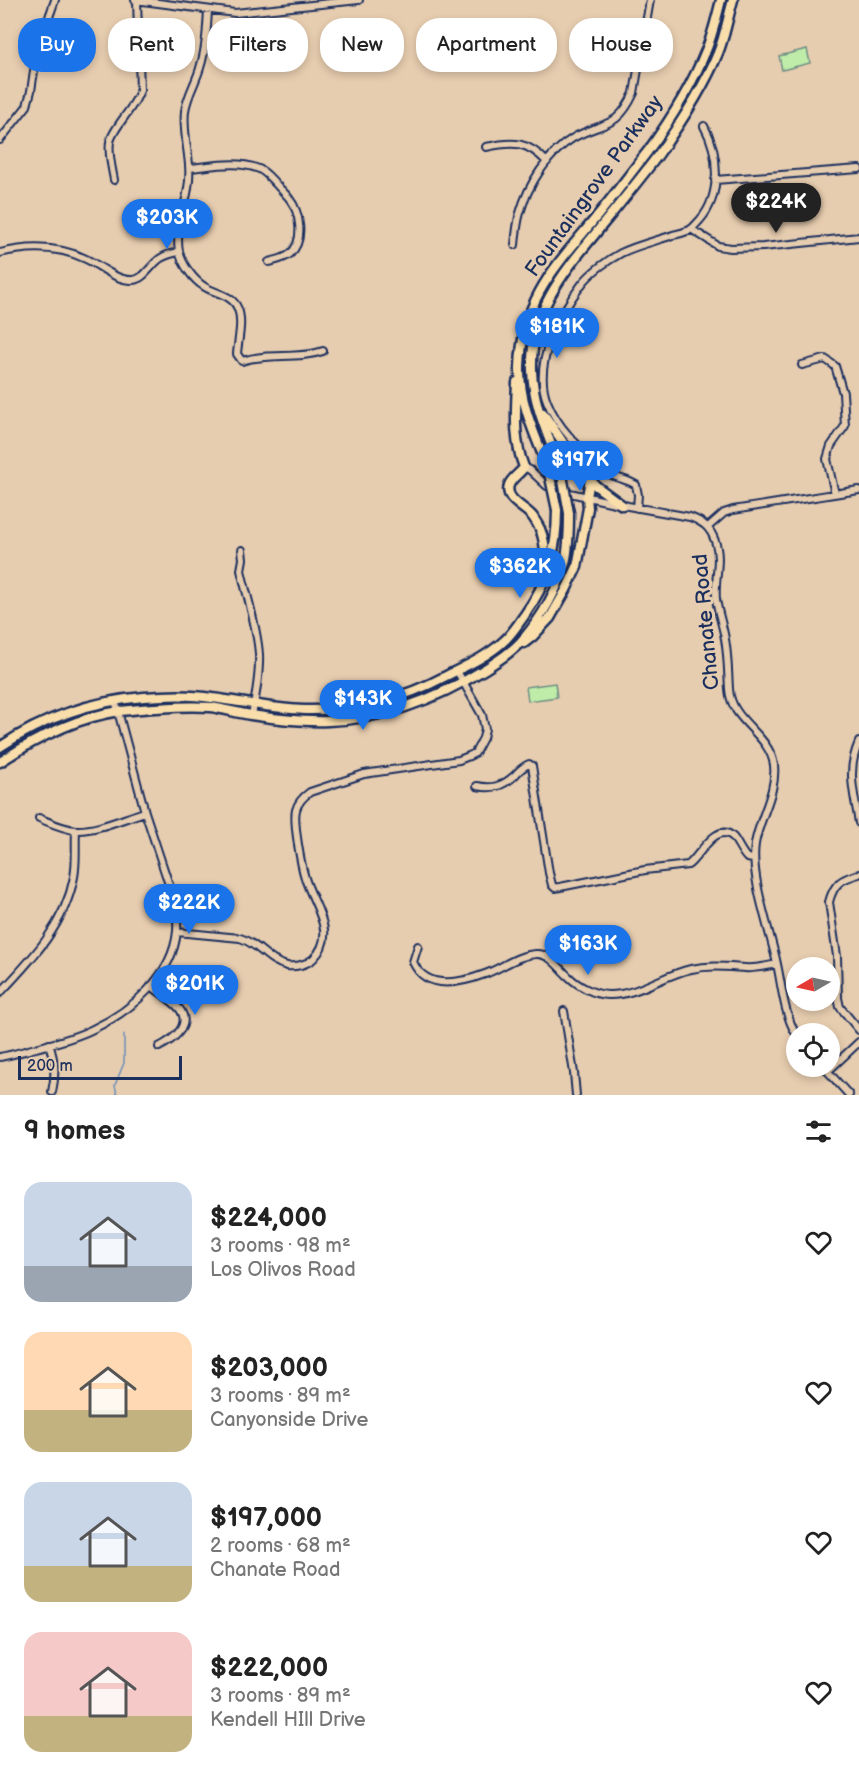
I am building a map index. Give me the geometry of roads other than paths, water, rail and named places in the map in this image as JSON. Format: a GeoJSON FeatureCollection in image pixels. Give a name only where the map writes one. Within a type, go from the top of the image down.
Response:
{"type":"FeatureCollection","features":[{"type":"Feature","properties":{"kind":"main road","name":"Fountaingrove Parkway"},"geometry":{"type":"LineString","coordinates":[[0,747],[65,714],[116,700],[194,695],[254,705],[309,710],[371,704],[423,688],[487,654],[505,640],[537,598],[554,555],[557,535],[558,510],[548,468],[526,411],[520,369],[528,319],[538,294],[555,266],[649,150],[671,116],[708,47],[721,0]]}},
{"type":"Feature","properties":{"kind":"main road","name":"Fountaingrove Parkway"},"geometry":{"type":"LineString","coordinates":[[0,762],[69,724],[118,711],[161,707],[211,707],[301,721],[350,720],[373,716],[410,706],[464,682],[511,651],[524,638],[549,601],[558,581],[565,561],[569,536],[569,513],[562,475],[539,413],[533,389],[533,348],[538,322],[550,294],[566,270],[657,156],[680,122],[718,52],[733,0]]}},
{"type":"Feature","properties":{"kind":"main road"},"geometry":{"type":"LineString","coordinates":[[521,352],[517,371],[517,420],[519,455],[524,466],[510,483],[508,491],[514,501],[533,518],[545,543],[544,573],[537,598]]}},
{"type":"Feature","properties":{"kind":"main road"},"geometry":{"type":"LineString","coordinates":[[533,389],[542,412],[590,479],[622,505]]}},
{"type":"Feature","properties":{"kind":"main road"},"geometry":{"type":"LineString","coordinates":[[511,651],[533,636],[550,618],[577,567],[588,507],[590,479]]}},
{"type":"Feature","properties":{"kind":"street"},"geometry":{"type":"LineString","coordinates":[[0,140],[27,106],[37,51],[56,0]]}},
{"type":"Feature","properties":{"kind":"street"},"geometry":{"type":"LineString","coordinates":[[114,180],[110,140],[138,100],[140,90],[136,0],[241,13],[300,3],[359,0]]}},
{"type":"Feature","properties":{"kind":"street"},"geometry":{"type":"LineString","coordinates":[[514,245],[525,199],[547,162],[568,141],[610,124],[628,106],[634,93],[650,0]]}},
{"type":"Feature","properties":{"kind":"street"},"geometry":{"type":"LineString","coordinates":[[208,10],[205,50],[185,108],[190,168],[180,226],[179,252],[194,279],[206,288],[224,294],[238,308],[240,320],[237,354],[242,361],[269,355],[311,355],[323,351]]}},
{"type":"Feature","properties":{"kind":"street"},"geometry":{"type":"LineString","coordinates":[[637,508],[636,485],[608,473],[571,438],[553,414],[544,393],[545,357],[552,335],[583,282],[622,253],[691,229],[704,215],[713,195],[715,180],[714,150],[704,126]]}},
{"type":"Feature","properties":{"kind":"street"},"geometry":{"type":"LineString","coordinates":[[486,147],[508,143],[518,144],[536,150],[547,162]]}},
{"type":"Feature","properties":{"kind":"street"},"geometry":{"type":"LineString","coordinates":[[190,168],[251,166],[263,170],[290,199],[299,223],[297,245],[291,253],[269,262]]}},
{"type":"Feature","properties":{"kind":"street"},"geometry":{"type":"LineString","coordinates":[[715,180],[859,169]]}},
{"type":"Feature","properties":{"kind":"street"},"geometry":{"type":"LineString","coordinates":[[691,229],[718,246],[731,248],[859,237]]}},
{"type":"Feature","properties":{"kind":"street"},"geometry":{"type":"LineString","coordinates":[[0,253],[23,248],[74,253],[124,279],[135,280],[143,276],[162,257],[179,252]]}},
{"type":"Feature","properties":{"kind":"street"},"geometry":{"type":"LineString","coordinates":[[802,364],[825,359],[830,362],[835,366],[843,393],[845,426],[831,446],[827,459],[835,494]]}},
{"type":"Feature","properties":{"kind":"street","name":"Chanate Road"},"geometry":{"type":"LineString","coordinates":[[524,466],[547,486],[622,505],[690,517],[708,527],[714,539],[717,551],[716,600],[726,647],[731,702],[736,713],[768,749],[774,769],[771,791],[757,833],[753,859],[792,1023]]}},
{"type":"Feature","properties":{"kind":"street"},"geometry":{"type":"LineString","coordinates":[[708,527],[724,513],[733,510],[859,490]]}},
{"type":"Feature","properties":{"kind":"street"},"geometry":{"type":"LineString","coordinates":[[242,550],[241,570],[259,654],[258,682],[252,715]]}},
{"type":"Feature","properties":{"kind":"street"},"geometry":{"type":"LineString","coordinates":[[177,932],[248,940],[276,963],[289,966],[310,962],[319,951],[325,938],[324,923],[305,878],[295,818],[298,804],[310,792],[364,774],[459,760],[475,753],[483,738],[484,722],[457,671]]}},
{"type":"Feature","properties":{"kind":"street"},"geometry":{"type":"LineString","coordinates":[[0,1057],[93,1030],[123,1013],[152,986],[172,954],[177,932],[175,903],[145,812],[116,700]]}},
{"type":"Feature","properties":{"kind":"street"},"geometry":{"type":"LineString","coordinates":[[859,742],[852,757],[851,771],[859,824]]}},
{"type":"Feature","properties":{"kind":"street"},"geometry":{"type":"LineString","coordinates":[[477,786],[493,789],[507,782],[522,766],[529,764],[532,766],[549,873],[555,888],[645,870],[688,865],[693,862],[708,841],[717,835],[732,836],[747,858],[753,859]]}},
{"type":"Feature","properties":{"kind":"street"},"geometry":{"type":"LineString","coordinates":[[39,818],[60,827],[76,830],[90,829],[145,812]]}},
{"type":"Feature","properties":{"kind":"street"},"geometry":{"type":"LineString","coordinates":[[0,993],[37,954],[60,919],[74,876],[76,830]]}},
{"type":"Feature","properties":{"kind":"street"},"geometry":{"type":"LineString","coordinates":[[859,874],[841,879],[831,894],[829,902],[837,956],[840,1007],[859,1030]]}},
{"type":"Feature","properties":{"kind":"street"},"geometry":{"type":"LineString","coordinates":[[418,946],[413,962],[416,970],[430,980],[449,983],[465,980],[487,973],[524,956],[538,954],[554,961],[580,986],[608,995],[632,992],[692,969],[719,966],[754,968],[777,964]]}},
{"type":"Feature","properties":{"kind":"street"},"geometry":{"type":"LineString","coordinates":[[152,986],[181,1011],[183,1018],[179,1032],[172,1040],[159,1047]]}},
{"type":"Feature","properties":{"kind":"street"},"geometry":{"type":"LineString","coordinates":[[564,1011],[576,1095]]}},
{"type":"Feature","properties":{"kind":"street"},"geometry":{"type":"LineString","coordinates":[[840,1057],[859,1042]]}},
{"type":"Feature","properties":{"kind":"street"},"geometry":{"type":"LineString","coordinates":[[49,1044],[56,1074],[52,1092]]}},
{"type":"Feature","properties":{"kind":"street"},"geometry":{"type":"LineString","coordinates":[[832,1077],[849,1095]]}},
{"type":"Feature","properties":{"kind":"waterway"},"geometry":{"type":"LineString","coordinates":[[117,1095],[115,1085],[124,1063],[124,1035]]}}]}
